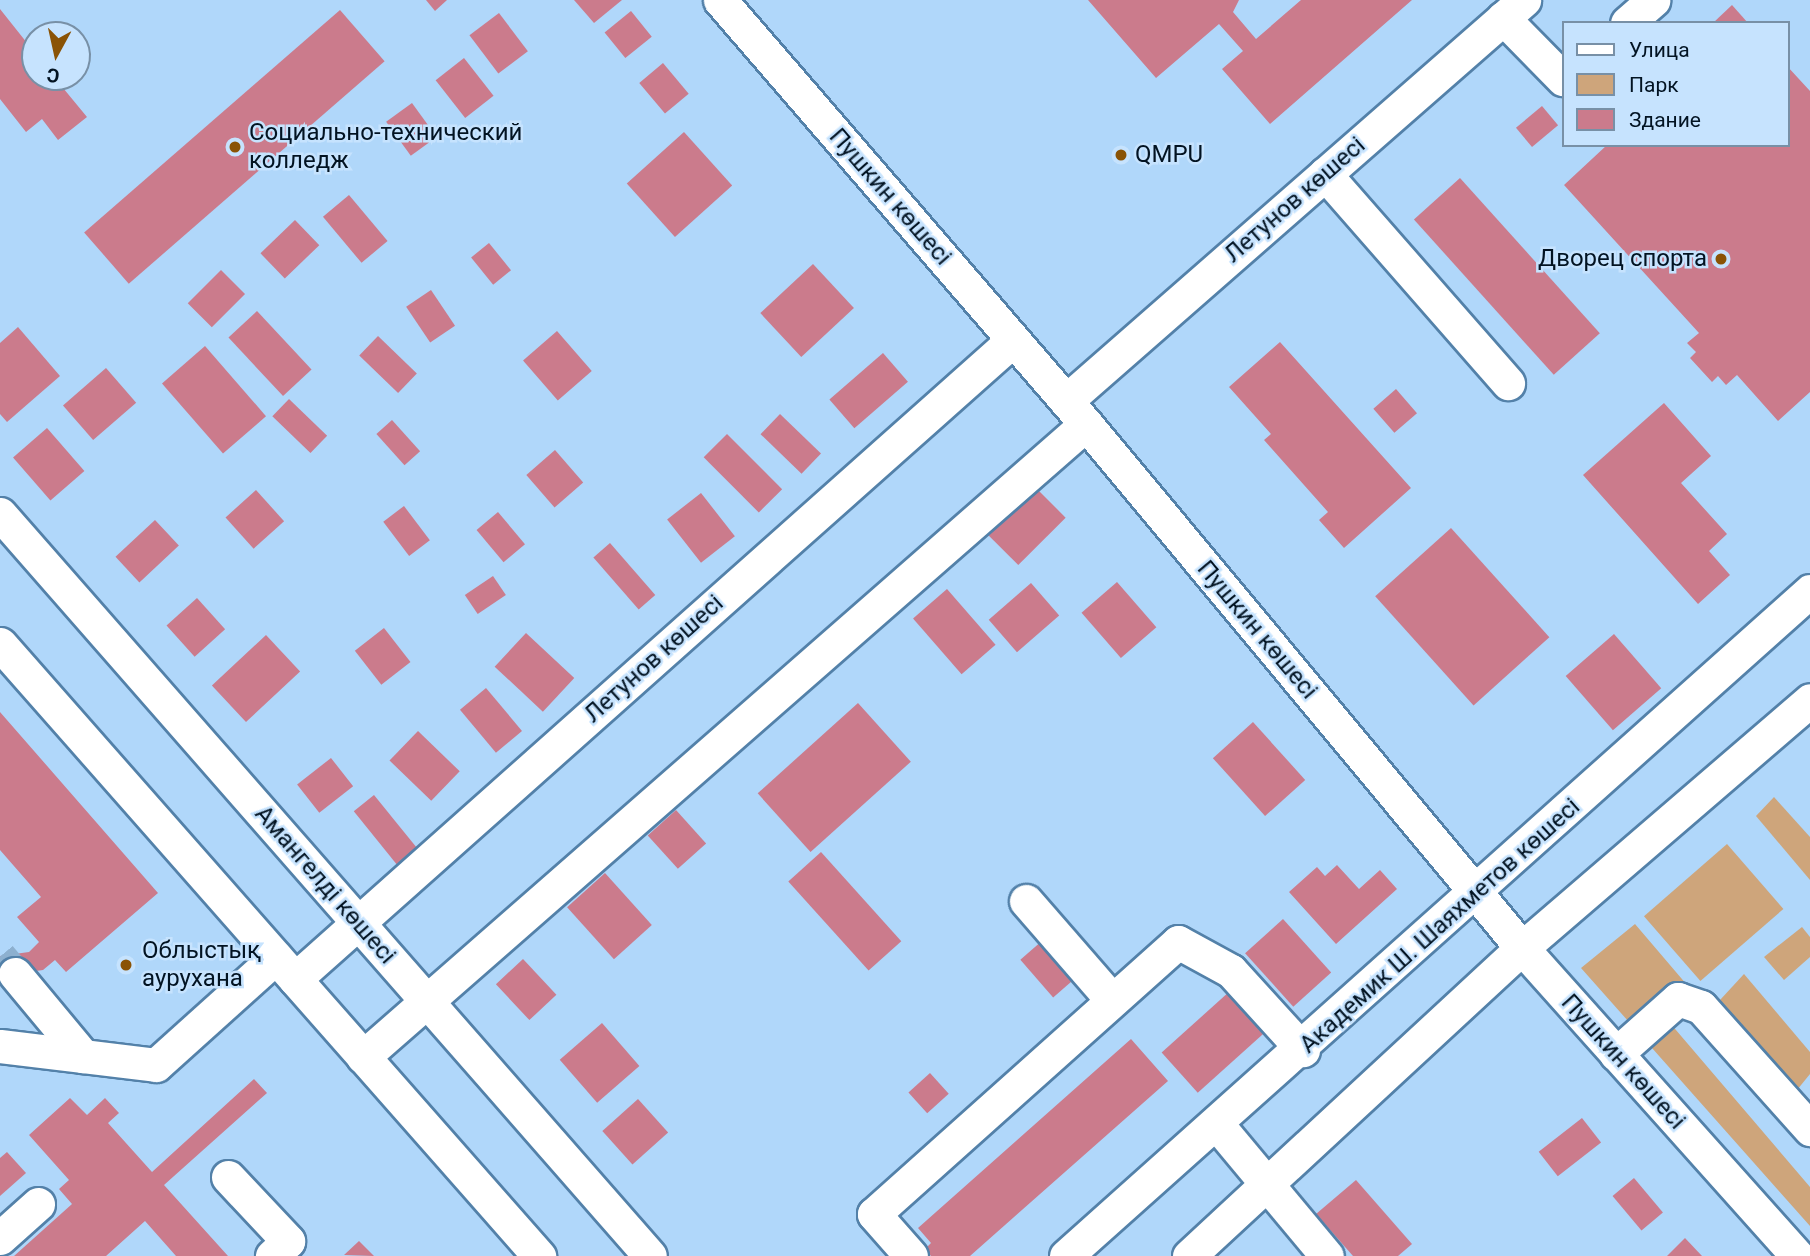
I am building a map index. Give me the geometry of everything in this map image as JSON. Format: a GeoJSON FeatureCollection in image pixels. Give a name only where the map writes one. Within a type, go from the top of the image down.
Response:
{"type":"FeatureCollection","features":[{"type":"Feature","properties":{"kind":"street","name":"Пушкин көшесі"},"geometry":{"type":"LineString","coordinates":[[720,0],[1076,413],[1522,948],[1797,1256]]}},
{"type":"Feature","properties":{"kind":"street"},"geometry":{"type":"LineString","coordinates":[[1629,21],[1653,0]]}},
{"type":"Feature","properties":{"kind":"street","name":"Летунов көшесі"},"geometry":{"type":"LineString","coordinates":[[363,1057],[1076,413],[1325,174],[1514,9]]}},
{"type":"Feature","properties":{"kind":"street"},"geometry":{"type":"LineString","coordinates":[[1514,9],[1562,78]]}},
{"type":"Feature","properties":{"kind":"street"},"geometry":{"type":"LineString","coordinates":[[1325,174],[1508,383]]}},
{"type":"Feature","properties":{"kind":"street","name":"Летунов көшесі"},"geometry":{"type":"LineString","coordinates":[[0,1046],[156,1065],[285,968],[358,923],[1013,340]]}},
{"type":"Feature","properties":{"kind":"street","name":"Амангелді көшесі"},"geometry":{"type":"LineString","coordinates":[[0,514],[650,1256]]}},
{"type":"Feature","properties":{"kind":"street","name":"Академик Ш. Шаяхметов көшесі"},"geometry":{"type":"LineString","coordinates":[[1066,1256],[1477,895],[1810,591]]}},
{"type":"Feature","properties":{"kind":"street"},"geometry":{"type":"LineString","coordinates":[[0,644],[539,1256]]}},
{"type":"Feature","properties":{"kind":"street"},"geometry":{"type":"LineString","coordinates":[[1189,1256],[1522,948],[1810,700]]}},
{"type":"Feature","properties":{"kind":"street"},"geometry":{"type":"LineString","coordinates":[[1026,901],[1112,1000]]}},
{"type":"Feature","properties":{"kind":"street"},"geometry":{"type":"LineString","coordinates":[[911,1256],[874,1214],[1178,942],[1231,971],[1303,1050]]}},
{"type":"Feature","properties":{"kind":"street"},"geometry":{"type":"LineString","coordinates":[[5,962],[83,1056]]}},
{"type":"Feature","properties":{"kind":"street"},"geometry":{"type":"LineString","coordinates":[[1616,1054],[1678,999],[1701,1007],[1810,1129]]}},
{"type":"Feature","properties":{"kind":"street"},"geometry":{"type":"LineString","coordinates":[[1216,1123],[1327,1256]]}},
{"type":"Feature","properties":{"kind":"street"},"geometry":{"type":"LineString","coordinates":[[228,1177],[288,1241],[272,1256]]}},
{"type":"Feature","properties":{"kind":"street"},"geometry":{"type":"LineString","coordinates":[[2,1233],[38,1204]]}},
{"type":"Feature","properties":{"kind":"green space"},"geometry":{"type":"Polygon","coordinates":[[[1774,797],[1810,837],[1810,880],[1756,816],[1774,797]]]}},
{"type":"Feature","properties":{"kind":"green space"},"geometry":{"type":"Polygon","coordinates":[[[1727,844],[1783,909],[1700,981],[1644,916],[1727,844]]]}},
{"type":"Feature","properties":{"kind":"green space"},"geometry":{"type":"Polygon","coordinates":[[[1635,924],[1693,992],[1664,1016],[1810,1187],[1810,1226],[1581,968],[1635,924]]]}},
{"type":"Feature","properties":{"kind":"green space"},"geometry":{"type":"Polygon","coordinates":[[[1802,927],[1810,937],[1810,957],[1784,980],[1764,957],[1802,927]]]}},
{"type":"Feature","properties":{"kind":"green space"},"geometry":{"type":"Polygon","coordinates":[[[1744,974],[1810,1052],[1810,1074],[1797,1090],[1720,1000],[1744,974]]]}},
{"type":"Feature","properties":{"kind":"building"},"geometry":{"type":"Polygon","coordinates":[[[426,0],[447,0],[435,11],[426,0]]]}},
{"type":"Feature","properties":{"kind":"building"},"geometry":{"type":"Polygon","coordinates":[[[574,0],[622,0],[594,23],[574,0]]]}},
{"type":"Feature","properties":{"kind":"building"},"geometry":{"type":"Polygon","coordinates":[[[1088,0],[1239,0],[1233,12],[1256,39],[1301,0],[1412,0],[1270,124],[1222,69],[1243,51],[1219,24],[1156,78],[1088,0]]]}},
{"type":"Feature","properties":{"kind":"building"},"geometry":{"type":"Polygon","coordinates":[[[1732,5],[1746,21],[1715,21],[1732,5]]]}},
{"type":"Feature","properties":{"kind":"building"},"geometry":{"type":"Polygon","coordinates":[[[0,9],[21,35],[21,91],[66,91],[87,117],[58,140],[42,119],[26,132],[0,99],[0,9]]]}},
{"type":"Feature","properties":{"kind":"building","name":"Социально-технический колледж"},"geometry":{"type":"Polygon","coordinates":[[[340,10],[385,61],[129,284],[84,232],[340,10]]]}},
{"type":"Feature","properties":{"kind":"building"},"geometry":{"type":"Polygon","coordinates":[[[631,11],[652,37],[625,58],[605,32],[631,11]]]}},
{"type":"Feature","properties":{"kind":"building"},"geometry":{"type":"Polygon","coordinates":[[[499,13],[528,51],[498,74],[469,35],[499,13]]]}},
{"type":"Feature","properties":{"kind":"building"},"geometry":{"type":"Polygon","coordinates":[[[464,58],[494,96],[465,118],[436,80],[464,58]]]}},
{"type":"Feature","properties":{"kind":"building"},"geometry":{"type":"Polygon","coordinates":[[[663,63],[689,94],[665,114],[639,83],[663,63]]]}},
{"type":"Feature","properties":{"kind":"building","name":"Дворец спорта"},"geometry":{"type":"Polygon","coordinates":[[[1789,68],[1810,91],[1810,392],[1778,421],[1737,375],[1726,385],[1718,376],[1712,382],[1690,358],[1696,352],[1687,343],[1699,333],[1564,185],[1605,147],[1789,147],[1789,68]]]}},
{"type":"Feature","properties":{"kind":"building"},"geometry":{"type":"Polygon","coordinates":[[[412,103],[437,137],[411,156],[386,122],[412,103]]]}},
{"type":"Feature","properties":{"kind":"building"},"geometry":{"type":"Polygon","coordinates":[[[1542,106],[1558,125],[1532,147],[1516,128],[1542,106]]]}},
{"type":"Feature","properties":{"kind":"building"},"geometry":{"type":"Polygon","coordinates":[[[684,132],[732,186],[675,237],[627,184],[684,132]]]}},
{"type":"Feature","properties":{"kind":"building"},"geometry":{"type":"Polygon","coordinates":[[[1460,178],[1600,333],[1554,375],[1414,219],[1460,178]]]}},
{"type":"Feature","properties":{"kind":"building"},"geometry":{"type":"Polygon","coordinates":[[[349,195],[388,241],[362,263],[323,217],[349,195]]]}},
{"type":"Feature","properties":{"kind":"building"},"geometry":{"type":"Polygon","coordinates":[[[295,220],[319,245],[285,279],[260,253],[295,220]]]}},
{"type":"Feature","properties":{"kind":"building"},"geometry":{"type":"Polygon","coordinates":[[[489,243],[511,270],[493,285],[471,257],[489,243]]]}},
{"type":"Feature","properties":{"kind":"building"},"geometry":{"type":"Polygon","coordinates":[[[813,264],[854,308],[801,357],[760,313],[813,264]]]}},
{"type":"Feature","properties":{"kind":"building"},"geometry":{"type":"Polygon","coordinates":[[[221,270],[245,294],[212,327],[188,303],[221,270]]]}},
{"type":"Feature","properties":{"kind":"building"},"geometry":{"type":"Polygon","coordinates":[[[431,290],[455,326],[430,342],[406,307],[431,290]]]}},
{"type":"Feature","properties":{"kind":"building"},"geometry":{"type":"Polygon","coordinates":[[[257,311],[312,370],[283,396],[228,338],[257,311]]]}},
{"type":"Feature","properties":{"kind":"building"},"geometry":{"type":"Polygon","coordinates":[[[18,327],[60,376],[7,422],[0,414],[0,343],[18,327]]]}},
{"type":"Feature","properties":{"kind":"building"},"geometry":{"type":"Polygon","coordinates":[[[557,331],[592,371],[558,401],[523,361],[557,331]]]}},
{"type":"Feature","properties":{"kind":"building"},"geometry":{"type":"Polygon","coordinates":[[[378,336],[417,374],[398,393],[359,355],[378,336]]]}},
{"type":"Feature","properties":{"kind":"building"},"geometry":{"type":"Polygon","coordinates":[[[1280,342],[1411,488],[1344,548],[1319,520],[1328,512],[1264,440],[1271,434],[1229,387],[1280,342]]]}},
{"type":"Feature","properties":{"kind":"building"},"geometry":{"type":"Polygon","coordinates":[[[205,346],[266,416],[223,454],[162,383],[205,346]]]}},
{"type":"Feature","properties":{"kind":"building"},"geometry":{"type":"Polygon","coordinates":[[[883,353],[908,382],[854,428],[829,400],[883,353]]]}},
{"type":"Feature","properties":{"kind":"building"},"geometry":{"type":"Polygon","coordinates":[[[106,368],[136,403],[93,440],[63,405],[106,368]]]}},
{"type":"Feature","properties":{"kind":"building"},"geometry":{"type":"Polygon","coordinates":[[[1396,389],[1417,413],[1394,433],[1373,409],[1396,389]]]}},
{"type":"Feature","properties":{"kind":"building"},"geometry":{"type":"Polygon","coordinates":[[[289,399],[327,436],[310,453],[272,416],[289,399]]]}},
{"type":"Feature","properties":{"kind":"building"},"geometry":{"type":"Polygon","coordinates":[[[1664,403],[1711,456],[1681,483],[1727,534],[1709,551],[1730,575],[1698,604],[1583,475],[1664,403]]]}},
{"type":"Feature","properties":{"kind":"building"},"geometry":{"type":"Polygon","coordinates":[[[780,414],[821,454],[802,474],[761,434],[780,414]]]}},
{"type":"Feature","properties":{"kind":"building"},"geometry":{"type":"Polygon","coordinates":[[[392,420],[420,451],[404,465],[376,434],[392,420]]]}},
{"type":"Feature","properties":{"kind":"building"},"geometry":{"type":"Polygon","coordinates":[[[47,428],[84,471],[50,501],[13,458],[47,428]]]}},
{"type":"Feature","properties":{"kind":"building"},"geometry":{"type":"Polygon","coordinates":[[[727,434],[782,489],[759,512],[704,457],[727,434]]]}},
{"type":"Feature","properties":{"kind":"building"},"geometry":{"type":"Polygon","coordinates":[[[555,450],[583,482],[555,507],[526,475],[555,450]]]}},
{"type":"Feature","properties":{"kind":"building"},"geometry":{"type":"Polygon","coordinates":[[[1031,483],[1066,518],[1018,565],[984,530],[1031,483]]]}},
{"type":"Feature","properties":{"kind":"building"},"geometry":{"type":"Polygon","coordinates":[[[256,490],[284,521],[254,549],[226,517],[256,490]]]}},
{"type":"Feature","properties":{"kind":"building"},"geometry":{"type":"Polygon","coordinates":[[[701,493],[735,536],[701,563],[667,519],[701,493]]]}},
{"type":"Feature","properties":{"kind":"building"},"geometry":{"type":"Polygon","coordinates":[[[404,506],[430,540],[409,556],[383,522],[404,506]]]}},
{"type":"Feature","properties":{"kind":"building"},"geometry":{"type":"Polygon","coordinates":[[[498,512],[525,544],[504,562],[477,530],[498,512]]]}},
{"type":"Feature","properties":{"kind":"building"},"geometry":{"type":"Polygon","coordinates":[[[155,520],[179,546],[139,582],[116,557],[155,520]]]}},
{"type":"Feature","properties":{"kind":"building"},"geometry":{"type":"Polygon","coordinates":[[[1451,528],[1549,637],[1474,705],[1375,596],[1451,528]]]}},
{"type":"Feature","properties":{"kind":"building"},"geometry":{"type":"Polygon","coordinates":[[[610,543],[655,595],[639,610],[593,557],[610,543]]]}},
{"type":"Feature","properties":{"kind":"building"},"geometry":{"type":"Polygon","coordinates":[[[493,576],[506,595],[478,614],[465,595],[493,576]]]}},
{"type":"Feature","properties":{"kind":"building"},"geometry":{"type":"Polygon","coordinates":[[[1117,582],[1156,627],[1121,658],[1082,613],[1117,582]]]}},
{"type":"Feature","properties":{"kind":"building"},"geometry":{"type":"Polygon","coordinates":[[[1031,583],[1059,615],[1017,652],[989,620],[1031,583]]]}},
{"type":"Feature","properties":{"kind":"building"},"geometry":{"type":"Polygon","coordinates":[[[947,589],[996,645],[962,674],[913,619],[947,589]]]}},
{"type":"Feature","properties":{"kind":"building"},"geometry":{"type":"Polygon","coordinates":[[[197,598],[225,629],[195,657],[167,625],[197,598]]]}},
{"type":"Feature","properties":{"kind":"building"},"geometry":{"type":"Polygon","coordinates":[[[384,628],[410,662],[381,685],[355,651],[384,628]]]}},
{"type":"Feature","properties":{"kind":"building"},"geometry":{"type":"Polygon","coordinates":[[[526,633],[574,678],[543,712],[495,667],[526,633]]]}},
{"type":"Feature","properties":{"kind":"building"},"geometry":{"type":"Polygon","coordinates":[[[1614,634],[1661,688],[1613,730],[1566,676],[1614,634]]]}},
{"type":"Feature","properties":{"kind":"building"},"geometry":{"type":"Polygon","coordinates":[[[266,635],[300,672],[246,722],[212,685],[266,635]]]}},
{"type":"Feature","properties":{"kind":"building"},"geometry":{"type":"Polygon","coordinates":[[[486,688],[522,731],[496,753],[460,710],[486,688]]]}},
{"type":"Feature","properties":{"kind":"building"},"geometry":{"type":"Polygon","coordinates":[[[858,703],[911,762],[811,852],[758,793],[858,703]]]}},
{"type":"Feature","properties":{"kind":"building"},"geometry":{"type":"Polygon","coordinates":[[[0,712],[158,893],[66,972],[55,960],[43,970],[0,976],[0,956],[29,952],[39,942],[17,917],[41,897],[0,850],[0,712]]]}},
{"type":"Feature","properties":{"kind":"building"},"geometry":{"type":"Polygon","coordinates":[[[1253,722],[1305,780],[1265,816],[1213,758],[1253,722]]]}},
{"type":"Feature","properties":{"kind":"building"},"geometry":{"type":"Polygon","coordinates":[[[418,731],[460,771],[431,801],[390,760],[418,731]]]}},
{"type":"Feature","properties":{"kind":"building"},"geometry":{"type":"Polygon","coordinates":[[[331,758],[353,786],[319,813],[297,784],[331,758]]]}},
{"type":"Feature","properties":{"kind":"building"},"geometry":{"type":"Polygon","coordinates":[[[374,795],[417,848],[397,864],[354,811],[374,795]]]}},
{"type":"Feature","properties":{"kind":"building"},"geometry":{"type":"Polygon","coordinates":[[[676,810],[706,843],[678,869],[648,835],[676,810]]]}},
{"type":"Feature","properties":{"kind":"building"},"geometry":{"type":"Polygon","coordinates":[[[821,852],[901,941],[869,971],[788,881],[821,852]]]}},
{"type":"Feature","properties":{"kind":"building"},"geometry":{"type":"Polygon","coordinates":[[[1337,865],[1359,889],[1380,870],[1397,889],[1336,944],[1289,892],[1317,867],[1325,876],[1337,865]]]}},
{"type":"Feature","properties":{"kind":"building"},"geometry":{"type":"Polygon","coordinates":[[[605,873],[652,925],[614,959],[567,907],[605,873]]]}},
{"type":"Feature","properties":{"kind":"building"},"geometry":{"type":"Polygon","coordinates":[[[1283,919],[1331,973],[1293,1007],[1245,953],[1283,919]]]}},
{"type":"Feature","properties":{"kind":"building"},"geometry":{"type":"Polygon","coordinates":[[[1043,940],[1076,978],[1053,997],[1020,960],[1043,940]]]}},
{"type":"Feature","properties":{"kind":"building"},"geometry":{"type":"Polygon","coordinates":[[[523,959],[556,995],[529,1020],[496,984],[523,959]]]}},
{"type":"Feature","properties":{"kind":"building"},"geometry":{"type":"Polygon","coordinates":[[[1230,991],[1266,1031],[1198,1093],[1162,1053],[1230,991]]]}},
{"type":"Feature","properties":{"kind":"building"},"geometry":{"type":"Polygon","coordinates":[[[602,1023],[639,1066],[597,1103],[560,1060],[602,1023]]]}},
{"type":"Feature","properties":{"kind":"building"},"geometry":{"type":"Polygon","coordinates":[[[1131,1039],[1168,1081],[970,1256],[931,1256],[925,1249],[931,1243],[918,1228],[1131,1039]]]}},
{"type":"Feature","properties":{"kind":"building"},"geometry":{"type":"Polygon","coordinates":[[[930,1073],[949,1094],[927,1113],[908,1092],[930,1073]]]}},
{"type":"Feature","properties":{"kind":"building"},"geometry":{"type":"Polygon","coordinates":[[[254,1079],[267,1093],[164,1185],[228,1256],[176,1256],[145,1221],[106,1256],[14,1256],[72,1204],[59,1189],[69,1180],[29,1135],[70,1098],[87,1115],[105,1098],[119,1113],[108,1123],[152,1172],[254,1079]]]}},
{"type":"Feature","properties":{"kind":"building"},"geometry":{"type":"Polygon","coordinates":[[[638,1099],[668,1132],[632,1165],[602,1131],[638,1099]]]}},
{"type":"Feature","properties":{"kind":"building"},"geometry":{"type":"Polygon","coordinates":[[[1582,1118],[1601,1142],[1558,1176],[1539,1152],[1582,1118]]]}},
{"type":"Feature","properties":{"kind":"building"},"geometry":{"type":"Polygon","coordinates":[[[7,1152],[26,1173],[0,1196],[0,1158],[7,1152]]]}},
{"type":"Feature","properties":{"kind":"building"},"geometry":{"type":"Polygon","coordinates":[[[1634,1178],[1663,1212],[1641,1230],[1613,1196],[1634,1178]]]}},
{"type":"Feature","properties":{"kind":"building"},"geometry":{"type":"Polygon","coordinates":[[[1356,1180],[1412,1244],[1398,1256],[1353,1256],[1316,1214],[1356,1180]]]}},
{"type":"Feature","properties":{"kind":"building"},"geometry":{"type":"Polygon","coordinates":[[[1685,1238],[1702,1256],[1667,1256],[1685,1238]]]}},
{"type":"Feature","properties":{"kind":"building"},"geometry":{"type":"Polygon","coordinates":[[[359,1241],[374,1256],[344,1255],[359,1241]]]}},
{"type":"Feature","properties":{"kind":"tunnel"},"geometry":{"type":"LineString","coordinates":[[0,956],[15,974]]}},
{"type":"Feature","properties":{"kind":"place","name":"Социально-технический колледж"},"geometry":{"type":"Point","coordinates":[235,147]}},
{"type":"Feature","properties":{"kind":"place","name":"QMPU"},"geometry":{"type":"Point","coordinates":[1121,155]}},
{"type":"Feature","properties":{"kind":"place","name":"Дворец спорта"},"geometry":{"type":"Point","coordinates":[1721,259]}},
{"type":"Feature","properties":{"kind":"place","name":"Облыстық аурухана"},"geometry":{"type":"Point","coordinates":[126,965]}}]}
